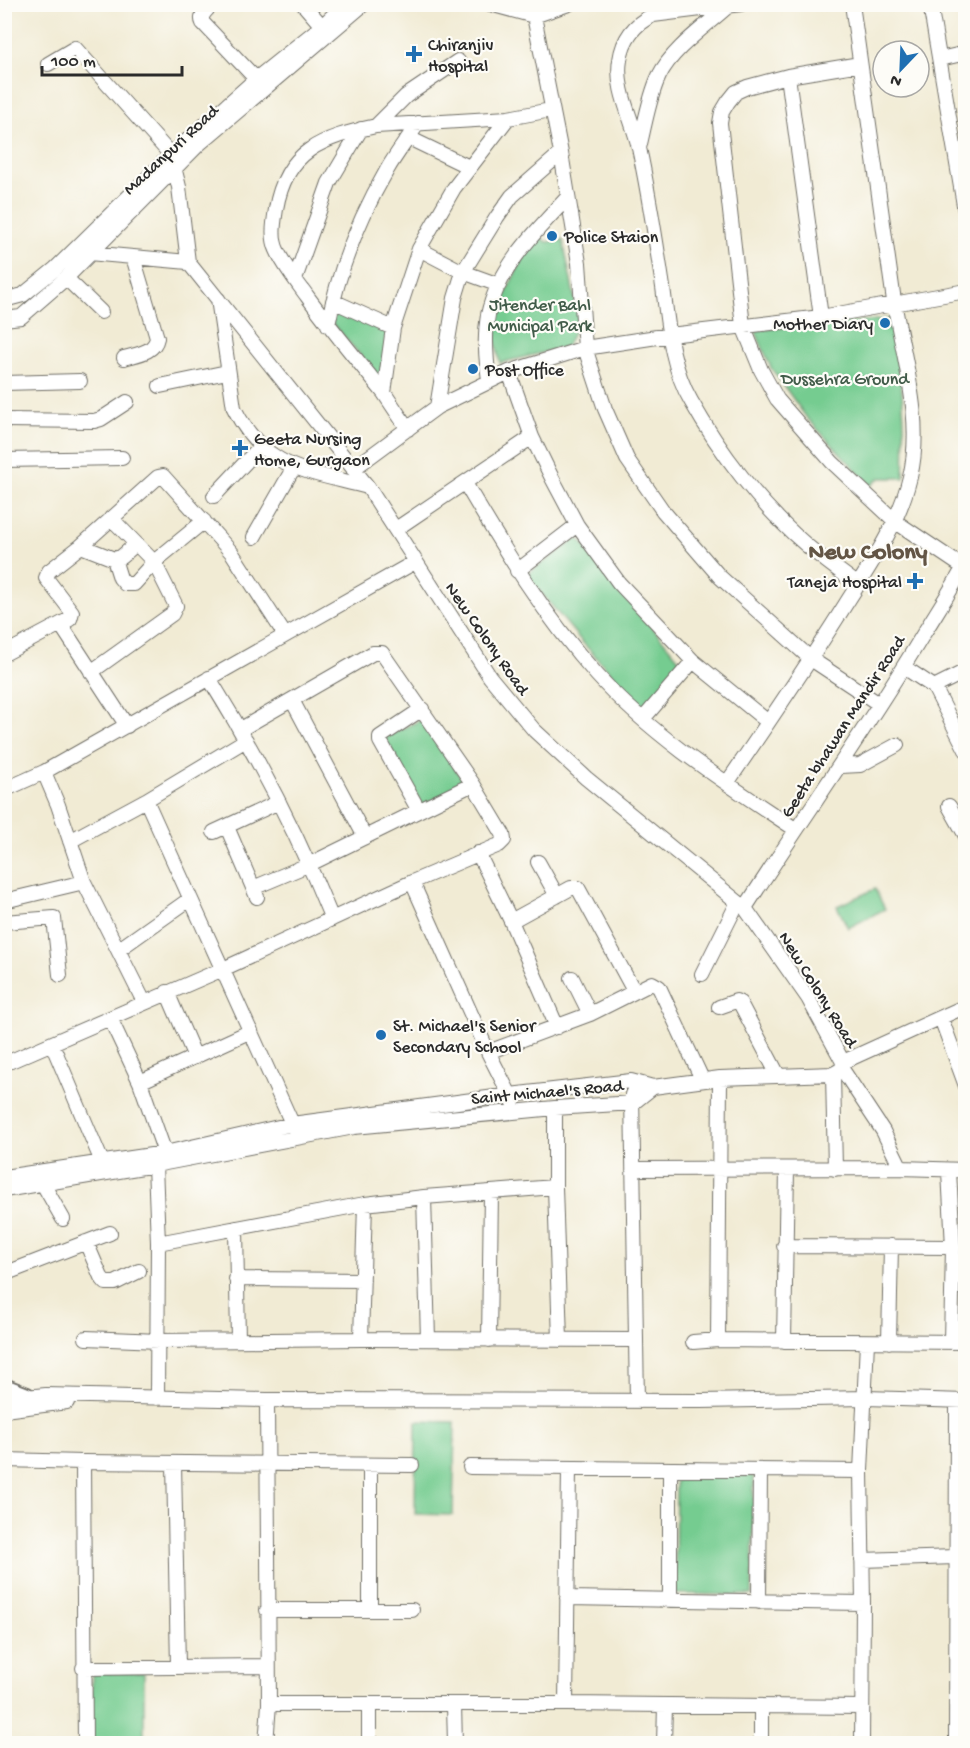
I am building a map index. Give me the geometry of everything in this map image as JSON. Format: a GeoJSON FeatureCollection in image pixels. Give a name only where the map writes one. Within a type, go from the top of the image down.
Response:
{"type":"FeatureCollection","features":[{"type":"Feature","properties":{"kind":"main road"},"geometry":{"type":"LineString","coordinates":[[4,1387],[27,1396]]}},
{"type":"Feature","properties":{"kind":"street"},"geometry":{"type":"LineString","coordinates":[[213,4],[201,18],[202,23],[256,79]]}},
{"type":"Feature","properties":{"kind":"street"},"geometry":{"type":"LineString","coordinates":[[303,4],[322,26]]}},
{"type":"Feature","properties":{"kind":"street","name":"Madanpuri Road"},"geometry":{"type":"LineString","coordinates":[[4,300],[23,295],[83,250],[256,79],[322,26],[345,4]]}},
{"type":"Feature","properties":{"kind":"street","name":"Madanpuri Road"},"geometry":{"type":"LineString","coordinates":[[172,162],[198,145],[364,4]]}},
{"type":"Feature","properties":{"kind":"street"},"geometry":{"type":"LineString","coordinates":[[490,4],[534,16],[569,4]]}},
{"type":"Feature","properties":{"kind":"street"},"geometry":{"type":"LineString","coordinates":[[727,783],[811,659],[896,522],[910,477],[915,435],[912,404],[895,305],[852,4]]}},
{"type":"Feature","properties":{"kind":"street"},"geometry":{"type":"LineString","coordinates":[[930,4],[966,217]]}},
{"type":"Feature","properties":{"kind":"street"},"geometry":{"type":"LineString","coordinates":[[639,147],[659,77],[665,65],[675,53],[734,5]]}},
{"type":"Feature","properties":{"kind":"street"},"geometry":{"type":"LineString","coordinates":[[734,5],[653,15],[643,20],[627,37],[619,62],[621,85],[639,147],[656,237],[670,335],[679,375],[690,400],[761,501],[804,543],[858,585]]}},
{"type":"Feature","properties":{"kind":"street"},"geometry":{"type":"LineString","coordinates":[[534,16],[561,153],[579,263],[585,348],[605,409],[627,459],[663,511],[720,577],[811,659],[879,704]]}},
{"type":"Feature","properties":{"kind":"street"},"geometry":{"type":"LineString","coordinates":[[48,64],[75,48],[172,162],[179,186],[188,262],[83,250]]}},
{"type":"Feature","properties":{"kind":"street"},"geometry":{"type":"LineString","coordinates":[[940,59],[966,53]]}},
{"type":"Feature","properties":{"kind":"street"},"geometry":{"type":"LineString","coordinates":[[376,126],[406,96],[458,61]]}},
{"type":"Feature","properties":{"kind":"street"},"geometry":{"type":"LineString","coordinates":[[860,64],[788,76],[747,87],[736,92],[722,111],[720,123],[743,326],[761,370],[777,399],[832,462],[896,522],[964,565]]}},
{"type":"Feature","properties":{"kind":"street"},"geometry":{"type":"LineString","coordinates":[[788,76],[821,317]]}},
{"type":"Feature","properties":{"kind":"street"},"geometry":{"type":"LineString","coordinates":[[408,429],[384,393],[328,325],[276,249],[273,224],[279,192],[289,169],[311,147],[361,129],[376,126],[508,118],[551,110]]}},
{"type":"Feature","properties":{"kind":"street"},"geometry":{"type":"LineString","coordinates":[[384,393],[393,328],[419,249],[454,188],[508,118]]}},
{"type":"Feature","properties":{"kind":"street"},"geometry":{"type":"LineString","coordinates":[[328,325],[333,301],[361,220],[388,168],[418,123]]}},
{"type":"Feature","properties":{"kind":"street"},"geometry":{"type":"LineString","coordinates":[[295,279],[329,183],[361,129]]}},
{"type":"Feature","properties":{"kind":"street"},"geometry":{"type":"LineString","coordinates":[[409,138],[469,167]]}},
{"type":"Feature","properties":{"kind":"street"},"geometry":{"type":"LineString","coordinates":[[179,186],[198,145]]}},
{"type":"Feature","properties":{"kind":"street"},"geometry":{"type":"LineString","coordinates":[[437,407],[455,298],[463,272],[496,216],[512,196],[561,153]]}},
{"type":"Feature","properties":{"kind":"street"},"geometry":{"type":"LineString","coordinates":[[489,380],[485,347],[488,315],[499,285],[522,247],[568,197]]}},
{"type":"Feature","properties":{"kind":"street"},"geometry":{"type":"LineString","coordinates":[[419,249],[463,272],[499,285]]}},
{"type":"Feature","properties":{"kind":"street","name":"Madanpuri Road"},"geometry":{"type":"LineString","coordinates":[[4,319],[21,317],[66,278],[83,250]]}},
{"type":"Feature","properties":{"kind":"street"},"geometry":{"type":"LineString","coordinates":[[124,358],[150,350],[154,347],[157,338],[133,257]]}},
{"type":"Feature","properties":{"kind":"street","name":"New Colony Road"},"geometry":{"type":"LineString","coordinates":[[188,262],[368,488],[490,677],[534,730],[586,778],[742,905],[808,998],[840,1068],[884,1131],[901,1168]]}},
{"type":"Feature","properties":{"kind":"street"},"geometry":{"type":"LineString","coordinates":[[66,278],[101,312]]}},
{"type":"Feature","properties":{"kind":"street"},"geometry":{"type":"LineString","coordinates":[[353,469],[437,407],[509,372],[585,348],[670,335],[821,317],[966,291]]}},
{"type":"Feature","properties":{"kind":"street"},"geometry":{"type":"LineString","coordinates":[[218,298],[227,372],[234,408],[241,424],[260,447],[275,458],[294,467],[368,488]]}},
{"type":"Feature","properties":{"kind":"street"},"geometry":{"type":"LineString","coordinates":[[333,301],[393,328]]}},
{"type":"Feature","properties":{"kind":"street"},"geometry":{"type":"LineString","coordinates":[[160,386],[227,372]]}},
{"type":"Feature","properties":{"kind":"street"},"geometry":{"type":"LineString","coordinates":[[509,372],[532,437],[577,525],[619,583],[693,661],[768,722]]}},
{"type":"Feature","properties":{"kind":"street"},"geometry":{"type":"LineString","coordinates":[[4,383],[80,381]]}},
{"type":"Feature","properties":{"kind":"street"},"geometry":{"type":"LineString","coordinates":[[4,420],[93,421],[101,419],[127,402]]}},
{"type":"Feature","properties":{"kind":"street"},"geometry":{"type":"LineString","coordinates":[[396,529],[532,437]]}},
{"type":"Feature","properties":{"kind":"street"},"geometry":{"type":"LineString","coordinates":[[214,496],[260,447]]}},
{"type":"Feature","properties":{"kind":"street"},"geometry":{"type":"LineString","coordinates":[[4,460],[122,458]]}},
{"type":"Feature","properties":{"kind":"street"},"geometry":{"type":"LineString","coordinates":[[254,537],[294,467]]}},
{"type":"Feature","properties":{"kind":"street"},"geometry":{"type":"LineString","coordinates":[[4,654],[72,617],[72,612],[48,583],[49,571],[81,546],[158,477],[163,476],[232,553],[285,635]]}},
{"type":"Feature","properties":{"kind":"street"},"geometry":{"type":"LineString","coordinates":[[465,483],[517,571],[555,624],[598,675],[643,719],[727,783],[795,829]]}},
{"type":"Feature","properties":{"kind":"street"},"geometry":{"type":"LineString","coordinates":[[91,672],[176,609],[154,562],[111,518]]}},
{"type":"Feature","properties":{"kind":"street"},"geometry":{"type":"LineString","coordinates":[[114,560],[120,578],[129,585],[134,584],[154,562],[204,521]]}},
{"type":"Feature","properties":{"kind":"street"},"geometry":{"type":"LineString","coordinates":[[517,571],[577,525]]}},
{"type":"Feature","properties":{"kind":"street"},"geometry":{"type":"LineString","coordinates":[[81,546],[114,560],[136,544]]}},
{"type":"Feature","properties":{"kind":"street"},"geometry":{"type":"LineString","coordinates":[[4,789],[44,772],[415,562]]}},
{"type":"Feature","properties":{"kind":"street","name":"Geeta bhawan Mandir Road"},"geometry":{"type":"LineString","coordinates":[[702,974],[742,905],[841,766],[904,667],[964,565]]}},
{"type":"Feature","properties":{"kind":"street"},"geometry":{"type":"LineString","coordinates":[[61,625],[127,726]]}},
{"type":"Feature","properties":{"kind":"street"},"geometry":{"type":"LineString","coordinates":[[4,1064],[223,969],[412,882],[502,844],[504,840],[503,834],[473,784],[385,656],[377,652],[292,700],[146,800],[70,841]]}},
{"type":"Feature","properties":{"kind":"street"},"geometry":{"type":"LineString","coordinates":[[643,719],[693,661]]}},
{"type":"Feature","properties":{"kind":"street"},"geometry":{"type":"LineString","coordinates":[[904,667],[934,687],[966,750]]}},
{"type":"Feature","properties":{"kind":"street"},"geometry":{"type":"LineString","coordinates":[[934,687],[966,671]]}},
{"type":"Feature","properties":{"kind":"street"},"geometry":{"type":"LineString","coordinates":[[209,678],[244,734],[279,802],[310,864],[332,920]]}},
{"type":"Feature","properties":{"kind":"street"},"geometry":{"type":"LineString","coordinates":[[292,700],[364,837]]}},
{"type":"Feature","properties":{"kind":"street"},"geometry":{"type":"LineString","coordinates":[[418,809],[380,741],[380,737],[422,709]]}},
{"type":"Feature","properties":{"kind":"street"},"geometry":{"type":"LineString","coordinates":[[841,766],[861,765],[897,745]]}},
{"type":"Feature","properties":{"kind":"street"},"geometry":{"type":"LineString","coordinates":[[44,772],[84,882],[144,1002]]}},
{"type":"Feature","properties":{"kind":"street"},"geometry":{"type":"LineString","coordinates":[[279,802],[221,829],[255,892],[418,809],[473,784]]}},
{"type":"Feature","properties":{"kind":"street"},"geometry":{"type":"LineString","coordinates":[[146,800],[299,1138]]}},
{"type":"Feature","properties":{"kind":"street"},"geometry":{"type":"LineString","coordinates":[[949,806],[966,836]]}},
{"type":"Feature","properties":{"kind":"street"},"geometry":{"type":"LineString","coordinates":[[478,853],[511,921],[557,1027]]}},
{"type":"Feature","properties":{"kind":"street"},"geometry":{"type":"LineString","coordinates":[[538,862],[557,896]]}},
{"type":"Feature","properties":{"kind":"street"},"geometry":{"type":"LineString","coordinates":[[4,901],[84,882]]}},
{"type":"Feature","properties":{"kind":"street"},"geometry":{"type":"LineString","coordinates":[[412,882],[517,1111]]}},
{"type":"Feature","properties":{"kind":"street"},"geometry":{"type":"LineString","coordinates":[[511,921],[575,887],[581,891],[634,991]]}},
{"type":"Feature","properties":{"kind":"street"},"geometry":{"type":"LineString","coordinates":[[118,950],[190,900]]}},
{"type":"Feature","properties":{"kind":"street"},"geometry":{"type":"LineString","coordinates":[[4,922],[54,918],[60,975]]}},
{"type":"Feature","properties":{"kind":"street"},"geometry":{"type":"LineString","coordinates":[[572,978],[590,1014]]}},
{"type":"Feature","properties":{"kind":"street"},"geometry":{"type":"LineString","coordinates":[[488,1052],[590,1014],[652,983],[659,987],[702,1079]]}},
{"type":"Feature","properties":{"kind":"street"},"geometry":{"type":"LineString","coordinates":[[167,992],[195,1058]]}},
{"type":"Feature","properties":{"kind":"street"},"geometry":{"type":"LineString","coordinates":[[719,1007],[736,1000],[739,1002],[778,1075]]}},
{"type":"Feature","properties":{"kind":"street"},"geometry":{"type":"LineString","coordinates":[[653,1088],[702,1079],[778,1075],[840,1068],[966,1006]]}},
{"type":"Feature","properties":{"kind":"street"},"geometry":{"type":"LineString","coordinates":[[110,1018],[140,1082],[165,1153]]}},
{"type":"Feature","properties":{"kind":"street"},"geometry":{"type":"LineString","coordinates":[[941,1018],[966,1086]]}},
{"type":"Feature","properties":{"kind":"street"},"geometry":{"type":"LineString","coordinates":[[140,1082],[251,1031]]}},
{"type":"Feature","properties":{"kind":"street"},"geometry":{"type":"LineString","coordinates":[[52,1044],[104,1168]]}},
{"type":"Feature","properties":{"kind":"street"},"geometry":{"type":"LineString","coordinates":[[835,1169],[840,1068]]}},
{"type":"Feature","properties":{"kind":"street"},"geometry":{"type":"LineString","coordinates":[[718,1340],[720,1078]]}},
{"type":"Feature","properties":{"kind":"street"},"geometry":{"type":"LineString","coordinates":[[631,1081],[635,1169],[638,1401]]}},
{"type":"Feature","properties":{"kind":"street","name":"Saint Michael's Road"},"geometry":{"type":"LineString","coordinates":[[4,1190],[43,1184],[292,1124],[631,1081],[653,1088]]}},
{"type":"Feature","properties":{"kind":"street","name":"Saint Michael's Road"},"geometry":{"type":"LineString","coordinates":[[4,1177],[154,1165],[354,1127],[517,1111],[633,1103],[653,1088]]}},
{"type":"Feature","properties":{"kind":"street"},"geometry":{"type":"LineString","coordinates":[[555,1108],[560,1340]]}},
{"type":"Feature","properties":{"kind":"street"},"geometry":{"type":"LineString","coordinates":[[154,1165],[158,1243],[158,1398]]}},
{"type":"Feature","properties":{"kind":"street"},"geometry":{"type":"LineString","coordinates":[[635,1169],[901,1168],[966,1170]]}},
{"type":"Feature","properties":{"kind":"street"},"geometry":{"type":"LineString","coordinates":[[784,1341],[787,1169]]}},
{"type":"Feature","properties":{"kind":"street"},"geometry":{"type":"LineString","coordinates":[[693,1342],[718,1340],[958,1342],[950,1171]]}},
{"type":"Feature","properties":{"kind":"street"},"geometry":{"type":"LineString","coordinates":[[43,1184],[63,1219]]}},
{"type":"Feature","properties":{"kind":"street"},"geometry":{"type":"LineString","coordinates":[[158,1243],[365,1204],[555,1187]]}},
{"type":"Feature","properties":{"kind":"street"},"geometry":{"type":"LineString","coordinates":[[489,1340],[491,1192]]}},
{"type":"Feature","properties":{"kind":"street"},"geometry":{"type":"LineString","coordinates":[[424,1197],[428,1339]]}},
{"type":"Feature","properties":{"kind":"street"},"geometry":{"type":"LineString","coordinates":[[361,1339],[365,1204]]}},
{"type":"Feature","properties":{"kind":"street"},"geometry":{"type":"LineString","coordinates":[[236,1228],[238,1340]]}},
{"type":"Feature","properties":{"kind":"street"},"geometry":{"type":"LineString","coordinates":[[4,1274],[110,1233]]}},
{"type":"Feature","properties":{"kind":"street"},"geometry":{"type":"LineString","coordinates":[[86,1242],[100,1277],[106,1283],[115,1283],[139,1271]]}},
{"type":"Feature","properties":{"kind":"street"},"geometry":{"type":"LineString","coordinates":[[784,1246],[953,1247]]}},
{"type":"Feature","properties":{"kind":"street"},"geometry":{"type":"LineString","coordinates":[[889,1342],[891,1246]]}},
{"type":"Feature","properties":{"kind":"street"},"geometry":{"type":"LineString","coordinates":[[236,1279],[363,1280]]}},
{"type":"Feature","properties":{"kind":"street"},"geometry":{"type":"LineString","coordinates":[[86,1338],[159,1341],[636,1340]]}},
{"type":"Feature","properties":{"kind":"street"},"geometry":{"type":"LineString","coordinates":[[862,1743],[861,1472],[867,1342]]}},
{"type":"Feature","properties":{"kind":"street"},"geometry":{"type":"LineString","coordinates":[[4,1399],[27,1396],[267,1400],[638,1401],[866,1398],[961,1401],[961,1466],[956,1557],[961,1724],[956,1743]]}},
{"type":"Feature","properties":{"kind":"street"},"geometry":{"type":"LineString","coordinates":[[4,1410],[96,1397]]}},
{"type":"Feature","properties":{"kind":"street"},"geometry":{"type":"LineString","coordinates":[[266,1743],[268,1704],[267,1400]]}},
{"type":"Feature","properties":{"kind":"street"},"geometry":{"type":"LineString","coordinates":[[4,1460],[412,1465]]}},
{"type":"Feature","properties":{"kind":"street"},"geometry":{"type":"LineString","coordinates":[[83,1462],[85,1743]]}},
{"type":"Feature","properties":{"kind":"street"},"geometry":{"type":"LineString","coordinates":[[174,1463],[178,1667]]}},
{"type":"Feature","properties":{"kind":"street"},"geometry":{"type":"LineString","coordinates":[[370,1465],[370,1609]]}},
{"type":"Feature","properties":{"kind":"street"},"geometry":{"type":"LineString","coordinates":[[470,1467],[861,1472]]}},
{"type":"Feature","properties":{"kind":"street"},"geometry":{"type":"LineString","coordinates":[[566,1704],[569,1468]]}},
{"type":"Feature","properties":{"kind":"street"},"geometry":{"type":"LineString","coordinates":[[670,1469],[670,1600]]}},
{"type":"Feature","properties":{"kind":"street"},"geometry":{"type":"LineString","coordinates":[[759,1602],[760,1470]]}},
{"type":"Feature","properties":{"kind":"street"},"geometry":{"type":"LineString","coordinates":[[862,1560],[956,1557]]}},
{"type":"Feature","properties":{"kind":"street"},"geometry":{"type":"LineString","coordinates":[[567,1598],[863,1603]]}},
{"type":"Feature","properties":{"kind":"street"},"geometry":{"type":"LineString","coordinates":[[267,1610],[412,1610]]}},
{"type":"Feature","properties":{"kind":"street"},"geometry":{"type":"LineString","coordinates":[[83,1668],[268,1666]]}},
{"type":"Feature","properties":{"kind":"street"},"geometry":{"type":"LineString","coordinates":[[268,1704],[862,1707]]}},
{"type":"Feature","properties":{"kind":"street"},"geometry":{"type":"LineString","coordinates":[[369,1704],[369,1743]]}},
{"type":"Feature","properties":{"kind":"street"},"geometry":{"type":"LineString","coordinates":[[454,1704],[455,1743]]}},
{"type":"Feature","properties":{"kind":"street"},"geometry":{"type":"LineString","coordinates":[[664,1743],[665,1705]]}},
{"type":"Feature","properties":{"kind":"street"},"geometry":{"type":"LineString","coordinates":[[761,1706],[761,1743]]}},
{"type":"Feature","properties":{"kind":"green space","name":"Jitender Bahl Municipal Park"},"geometry":{"type":"Polygon","coordinates":[[[538,235],[547,242],[563,240],[579,321],[566,347],[500,363],[495,335],[499,311],[517,270],[538,235]]]}},
{"type":"Feature","properties":{"kind":"green space"},"geometry":{"type":"Polygon","coordinates":[[[336,310],[387,332],[382,380],[332,323],[336,310]]]}},
{"type":"Feature","properties":{"kind":"green space","name":"Dussehra Ground"},"geometry":{"type":"Polygon","coordinates":[[[889,319],[898,358],[902,398],[904,478],[879,478],[871,486],[806,417],[771,368],[755,330],[889,319]]]}},
{"type":"Feature","properties":{"kind":"green space"},"geometry":{"type":"Polygon","coordinates":[[[578,538],[683,664],[644,709],[583,643],[526,575],[578,538]]]}},
{"type":"Feature","properties":{"kind":"green space"},"geometry":{"type":"Polygon","coordinates":[[[423,719],[466,785],[422,805],[384,737],[423,719]]]}},
{"type":"Feature","properties":{"kind":"green space"},"geometry":{"type":"Polygon","coordinates":[[[875,889],[885,909],[848,928],[837,906],[875,889]]]}},
{"type":"Feature","properties":{"kind":"green space"},"geometry":{"type":"Polygon","coordinates":[[[416,1421],[455,1422],[453,1515],[415,1514],[416,1421]]]}},
{"type":"Feature","properties":{"kind":"green space"},"geometry":{"type":"Polygon","coordinates":[[[676,1475],[754,1476],[752,1595],[675,1594],[676,1475]]]}},
{"type":"Feature","properties":{"kind":"green space"},"geometry":{"type":"Polygon","coordinates":[[[92,1673],[144,1673],[144,1743],[92,1743],[92,1673]]]}},
{"type":"Feature","properties":{"kind":"place","name":"Chiranjiv Hospital"},"geometry":{"type":"Point","coordinates":[414,54]}},
{"type":"Feature","properties":{"kind":"place","name":"Police Staion"},"geometry":{"type":"Point","coordinates":[552,236]}},
{"type":"Feature","properties":{"kind":"place","name":"Mother Diary"},"geometry":{"type":"Point","coordinates":[885,323]}},
{"type":"Feature","properties":{"kind":"place","name":"Post Office"},"geometry":{"type":"Point","coordinates":[473,369]}},
{"type":"Feature","properties":{"kind":"place","name":"Geeta Nursing Home, Gurgaon"},"geometry":{"type":"Point","coordinates":[240,448]}},
{"type":"Feature","properties":{"kind":"place","name":"Taneja Hospital"},"geometry":{"type":"Point","coordinates":[915,581]}},
{"type":"Feature","properties":{"kind":"place","name":"St. Michael's Senior Secondary School"},"geometry":{"type":"Point","coordinates":[381,1035]}},
{"type":"Feature","properties":{"kind":"district","name":"New Colony"},"geometry":{"type":"Point","coordinates":[868,550]}}]}
